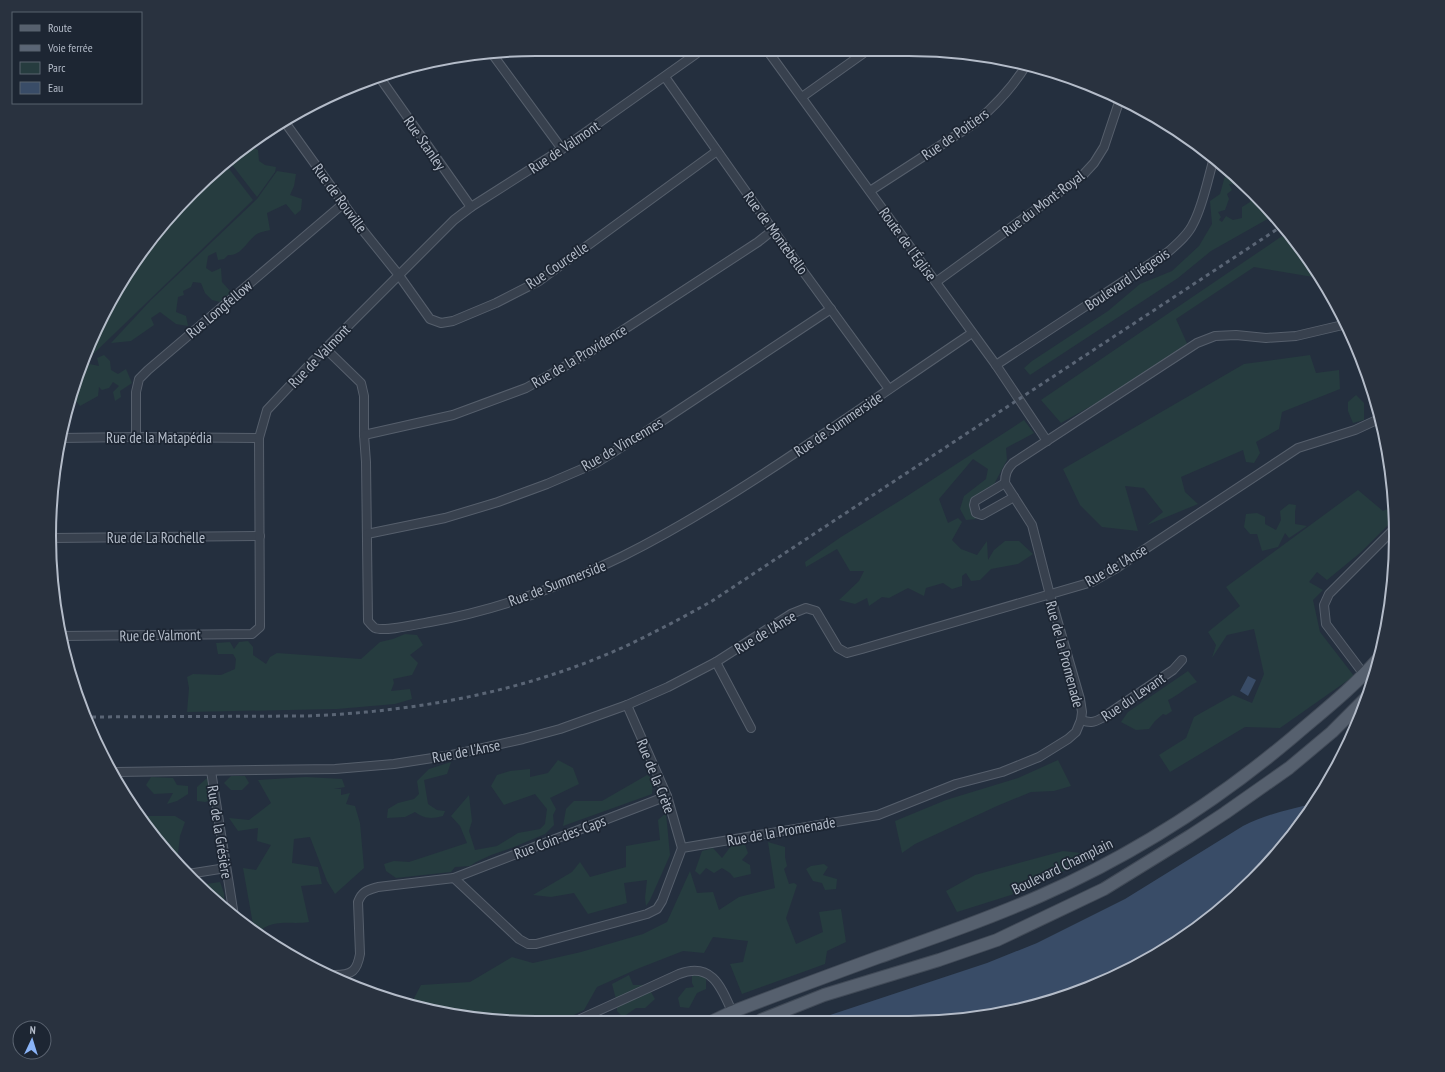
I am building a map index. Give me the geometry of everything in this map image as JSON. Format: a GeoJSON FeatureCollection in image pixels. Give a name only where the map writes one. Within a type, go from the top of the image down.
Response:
{"type":"FeatureCollection","features":[{"type":"Feature","properties":{"kind":"main road","name":"Boulevard Champlain"},"geometry":{"type":"LineString","coordinates":[[734,1016],[988,918],[1041,896],[1088,874],[1174,825],[1240,779],[1307,725],[1371,666]]}},
{"type":"Feature","properties":{"kind":"main road"},"geometry":{"type":"LineString","coordinates":[[771,1016],[824,995],[939,960],[997,940],[1104,889],[1190,836],[1289,768],[1332,732],[1357,707]]}},
{"type":"Feature","properties":{"kind":"street","name":"Rue de Valmont"},"geometry":{"type":"LineString","coordinates":[[66,636],[252,634],[260,627],[259,438],[267,410],[398,274],[454,220],[471,207],[562,149],[694,56]]}},
{"type":"Feature","properties":{"kind":"street","name":"Route de l'Église"},"geometry":{"type":"LineString","coordinates":[[772,56],[996,365],[1047,441]]}},
{"type":"Feature","properties":{"kind":"street"},"geometry":{"type":"LineString","coordinates":[[802,96],[859,56]]}},
{"type":"Feature","properties":{"kind":"street"},"geometry":{"type":"LineString","coordinates":[[495,58],[562,149]]}},
{"type":"Feature","properties":{"kind":"street","name":"Rue de Poitiers"},"geometry":{"type":"LineString","coordinates":[[870,191],[975,123],[990,110],[1019,77],[1023,70]]}},
{"type":"Feature","properties":{"kind":"street","name":"Rue de Montebello"},"geometry":{"type":"LineString","coordinates":[[665,77],[773,230],[889,389]]}},
{"type":"Feature","properties":{"kind":"street","name":"Rue Stanley"},"geometry":{"type":"LineString","coordinates":[[382,81],[471,207]]}},
{"type":"Feature","properties":{"kind":"street","name":"Rue du Mont-Royal"},"geometry":{"type":"LineString","coordinates":[[936,282],[1082,176],[1094,163],[1104,147],[1118,105]]}},
{"type":"Feature","properties":{"kind":"street","name":"Rue de Rouville"},"geometry":{"type":"LineString","coordinates":[[287,125],[361,228],[398,274]]}},
{"type":"Feature","properties":{"kind":"street","name":"Rue Courcelle"},"geometry":{"type":"LineString","coordinates":[[398,274],[430,319],[440,323],[453,321],[496,303],[539,280],[717,151]]}},
{"type":"Feature","properties":{"kind":"street","name":"Boulevard Liégeois"},"geometry":{"type":"LineString","coordinates":[[996,365],[1168,252],[1182,239],[1193,225],[1212,164]]}},
{"type":"Feature","properties":{"kind":"street","name":"Rue Longfellow"},"geometry":{"type":"LineString","coordinates":[[136,437],[136,392],[139,379],[344,203]]}},
{"type":"Feature","properties":{"kind":"street","name":"Rue de la Providence"},"geometry":{"type":"LineString","coordinates":[[364,435],[453,415],[526,388],[585,356],[752,246],[773,230]]}},
{"type":"Feature","properties":{"kind":"street","name":"Rue de Vincennes"},"geometry":{"type":"LineString","coordinates":[[367,534],[445,518],[498,502],[547,484],[596,463],[651,429],[831,310]]}},
{"type":"Feature","properties":{"kind":"street"},"geometry":{"type":"LineString","coordinates":[[1014,497],[982,515],[976,513],[974,505],[975,501],[1005,483],[1007,469],[1013,463],[1197,343],[1215,336],[1236,335],[1266,338],[1296,336],[1339,325]]}},
{"type":"Feature","properties":{"kind":"street","name":"Rue de Summerside"},"geometry":{"type":"LineString","coordinates":[[326,349],[361,383],[364,396],[368,621],[375,628],[384,630],[437,621],[504,604],[562,584],[597,569],[678,528],[736,493],[972,333]]}},
{"type":"Feature","properties":{"kind":"street","name":"Rue de l'Anse"},"geometry":{"type":"LineString","coordinates":[[118,772],[336,769],[394,764],[452,755],[523,740],[560,729],[627,705],[668,687],[716,662],[791,614],[806,608],[816,611],[838,648],[847,653],[1092,582],[1115,569],[1298,448],[1355,430],[1375,421]]}},
{"type":"Feature","properties":{"kind":"street","name":"Rue de la Matapédia"},"geometry":{"type":"LineString","coordinates":[[66,438],[259,438]]}},
{"type":"Feature","properties":{"kind":"street","name":"Rue de la Promenade"},"geometry":{"type":"LineString","coordinates":[[682,848],[878,815],[956,784],[1002,772],[1039,757],[1068,739],[1076,732],[1082,712],[1080,699],[1050,595],[1032,524],[1005,483]]}},
{"type":"Feature","properties":{"kind":"street"},"geometry":{"type":"LineString","coordinates":[[1367,679],[1326,624],[1324,605],[1329,594],[1389,534]]}},
{"type":"Feature","properties":{"kind":"street","name":"Rue de La Rochelle"},"geometry":{"type":"LineString","coordinates":[[56,538],[260,536]]}},
{"type":"Feature","properties":{"kind":"street","name":"Rue du Levant"},"geometry":{"type":"LineString","coordinates":[[1080,720],[1094,723],[1173,670],[1182,660]]}},
{"type":"Feature","properties":{"kind":"street"},"geometry":{"type":"LineString","coordinates":[[716,662],[751,728]]}},
{"type":"Feature","properties":{"kind":"street","name":"Rue de la Crète"},"geometry":{"type":"LineString","coordinates":[[627,705],[667,796],[682,848]]}},
{"type":"Feature","properties":{"kind":"street","name":"Rue de la Grésière"},"geometry":{"type":"LineString","coordinates":[[211,771],[233,907]]}},
{"type":"Feature","properties":{"kind":"street","name":"Rue Coin-des-Caps"},"geometry":{"type":"LineString","coordinates":[[454,878],[667,796]]}},
{"type":"Feature","properties":{"kind":"street"},"geometry":{"type":"LineString","coordinates":[[342,975],[350,974],[356,969],[360,954],[358,902],[361,895],[368,890],[454,878],[519,939],[528,944],[536,944],[640,916],[657,909],[662,901],[682,848]]}},
{"type":"Feature","properties":{"kind":"street"},"geometry":{"type":"LineString","coordinates":[[195,873],[226,868]]}},
{"type":"Feature","properties":{"kind":"street"},"geometry":{"type":"LineString","coordinates":[[589,1016],[687,970],[700,970],[709,974],[716,980],[734,1016]]}},
{"type":"Feature","properties":{"kind":"green space"},"geometry":{"type":"Polygon","coordinates":[[[254,148],[258,150],[259,161],[265,165],[276,167],[275,172],[257,197],[232,165],[254,148]]]}},
{"type":"Feature","properties":{"kind":"green space"},"geometry":{"type":"Polygon","coordinates":[[[228,168],[253,200],[92,356],[120,296],[137,269],[175,220],[197,197],[228,168]]]}},
{"type":"Feature","properties":{"kind":"green space"},"geometry":{"type":"Polygon","coordinates":[[[277,171],[296,174],[294,186],[290,195],[302,199],[301,210],[295,215],[286,204],[267,213],[270,230],[257,234],[241,250],[233,255],[228,255],[224,259],[218,260],[216,252],[208,256],[206,268],[212,272],[221,268],[222,282],[231,292],[220,302],[212,300],[205,293],[201,283],[193,282],[191,287],[183,291],[184,295],[178,297],[176,312],[186,316],[188,326],[176,324],[160,312],[151,318],[154,325],[131,341],[111,343],[151,300],[257,199],[277,171]]]}},
{"type":"Feature","properties":{"kind":"green space"},"geometry":{"type":"Polygon","coordinates":[[[1225,176],[1235,185],[1229,184],[1232,190],[1227,194],[1229,199],[1225,210],[1218,212],[1221,217],[1219,220],[1222,222],[1226,216],[1233,220],[1242,218],[1242,207],[1250,202],[1250,199],[1269,219],[1211,251],[1178,278],[1030,375],[1024,368],[1032,361],[1108,311],[1140,284],[1172,271],[1199,246],[1212,224],[1210,201],[1220,194],[1225,176]]]}},
{"type":"Feature","properties":{"kind":"green space"},"geometry":{"type":"Polygon","coordinates":[[[1283,235],[1313,277],[1254,267],[1176,319],[1190,350],[1061,423],[1041,400],[1283,235]]]}},
{"type":"Feature","properties":{"kind":"green space"},"geometry":{"type":"Polygon","coordinates":[[[104,355],[110,361],[111,370],[118,374],[126,369],[132,383],[120,391],[121,397],[115,401],[113,392],[119,386],[113,382],[109,388],[102,390],[99,387],[98,396],[80,406],[76,400],[81,382],[88,364],[99,366],[97,358],[104,355]]]}},
{"type":"Feature","properties":{"kind":"green space"},"geometry":{"type":"Polygon","coordinates":[[[1310,355],[1316,373],[1339,370],[1340,389],[1282,412],[1279,429],[1256,442],[1260,453],[1254,463],[1246,462],[1243,450],[1181,477],[1185,492],[1198,504],[1147,525],[1163,512],[1144,488],[1125,486],[1138,531],[1102,527],[1080,505],[1063,469],[1244,364],[1310,355]]]}},
{"type":"Feature","properties":{"kind":"green space"},"geometry":{"type":"Polygon","coordinates":[[[1356,395],[1364,403],[1364,420],[1353,423],[1348,411],[1348,402],[1356,395]]]}},
{"type":"Feature","properties":{"kind":"green space"},"geometry":{"type":"Polygon","coordinates":[[[1024,420],[1034,433],[1006,448],[1007,460],[993,486],[972,498],[971,511],[976,519],[966,520],[960,509],[964,496],[986,479],[988,469],[973,459],[939,499],[948,523],[958,518],[962,522],[952,540],[961,549],[977,555],[987,541],[988,560],[994,550],[1005,541],[1019,541],[1033,554],[1018,564],[991,569],[980,580],[971,581],[966,573],[962,576],[962,586],[952,589],[943,583],[926,588],[924,596],[908,588],[889,598],[882,597],[869,606],[867,598],[855,604],[839,600],[859,581],[864,571],[850,571],[837,549],[806,567],[805,562],[841,537],[1024,420]]]}},
{"type":"Feature","properties":{"kind":"green space"},"geometry":{"type":"Polygon","coordinates":[[[1358,490],[1383,511],[1388,508],[1389,524],[1360,553],[1327,580],[1317,572],[1309,582],[1323,590],[1313,600],[1320,632],[1354,676],[1280,728],[1245,727],[1170,772],[1159,755],[1186,738],[1194,717],[1233,695],[1252,703],[1264,674],[1254,629],[1227,635],[1212,658],[1216,645],[1208,632],[1240,606],[1226,587],[1358,490]]]}},
{"type":"Feature","properties":{"kind":"green space"},"geometry":{"type":"Polygon","coordinates":[[[1289,504],[1296,505],[1295,524],[1307,526],[1289,538],[1285,533],[1278,547],[1262,551],[1257,534],[1250,534],[1244,527],[1246,514],[1257,513],[1265,517],[1265,524],[1276,530],[1281,520],[1280,511],[1289,504]]]}},
{"type":"Feature","properties":{"kind":"green space"},"geometry":{"type":"Polygon","coordinates":[[[405,634],[417,635],[423,645],[410,655],[418,663],[412,675],[393,679],[394,683],[391,691],[410,689],[412,699],[395,704],[337,709],[187,712],[189,688],[187,677],[193,674],[221,675],[235,669],[236,659],[233,654],[218,654],[216,643],[230,642],[234,649],[239,642],[248,641],[253,647],[253,655],[266,664],[270,657],[277,653],[361,659],[380,642],[405,634]]]}},
{"type":"Feature","properties":{"kind":"green space"},"geometry":{"type":"Polygon","coordinates":[[[1188,671],[1197,682],[1168,700],[1172,711],[1166,715],[1163,714],[1149,729],[1136,730],[1121,722],[1128,712],[1188,671]]]}},
{"type":"Feature","properties":{"kind":"green space"},"geometry":{"type":"Polygon","coordinates":[[[558,760],[573,768],[579,784],[550,798],[556,809],[553,815],[554,825],[545,834],[491,855],[470,866],[455,867],[451,872],[396,878],[386,871],[384,864],[394,861],[409,862],[467,843],[460,826],[451,816],[469,795],[472,821],[469,831],[475,850],[497,846],[518,833],[540,829],[545,824],[547,809],[535,794],[504,805],[491,786],[497,775],[510,771],[530,769],[530,777],[548,773],[558,760]]]}},
{"type":"Feature","properties":{"kind":"green space"},"geometry":{"type":"Polygon","coordinates":[[[1058,760],[1071,786],[1054,791],[1031,792],[915,844],[902,853],[895,821],[946,800],[1018,778],[1058,760]]]}},
{"type":"Feature","properties":{"kind":"green space"},"geometry":{"type":"Polygon","coordinates":[[[451,762],[447,774],[424,780],[428,804],[437,810],[445,811],[443,816],[428,818],[415,812],[405,817],[387,818],[388,809],[398,803],[414,799],[419,794],[417,781],[429,769],[451,762]]]}},
{"type":"Feature","properties":{"kind":"green space"},"geometry":{"type":"Polygon","coordinates":[[[647,775],[653,779],[652,794],[563,826],[566,809],[574,801],[602,801],[647,775]]]}},
{"type":"Feature","properties":{"kind":"green space"},"geometry":{"type":"Polygon","coordinates":[[[231,776],[245,776],[249,783],[242,790],[231,790],[224,783],[231,776]]]}},
{"type":"Feature","properties":{"kind":"green space"},"geometry":{"type":"Polygon","coordinates":[[[151,777],[173,778],[177,785],[188,786],[188,794],[177,801],[167,804],[173,793],[154,794],[146,785],[151,777]]]}},
{"type":"Feature","properties":{"kind":"green space"},"geometry":{"type":"Polygon","coordinates":[[[306,777],[342,779],[345,787],[334,789],[341,789],[341,795],[350,793],[346,804],[355,806],[360,823],[364,868],[335,894],[327,881],[310,837],[294,839],[292,863],[318,867],[322,884],[301,886],[309,922],[269,925],[262,930],[253,923],[243,868],[256,870],[271,845],[257,841],[258,828],[238,831],[229,818],[249,820],[271,803],[258,780],[306,777]]]}},
{"type":"Feature","properties":{"kind":"green space"},"geometry":{"type":"Polygon","coordinates":[[[207,778],[218,783],[220,797],[205,802],[197,801],[197,787],[207,778]]]}},
{"type":"Feature","properties":{"kind":"green space"},"geometry":{"type":"Polygon","coordinates":[[[666,813],[670,855],[646,906],[645,898],[647,880],[624,883],[627,903],[588,914],[574,893],[551,897],[533,895],[572,872],[580,862],[590,877],[626,867],[626,846],[660,840],[658,820],[666,813]]]}},
{"type":"Feature","properties":{"kind":"green space"},"geometry":{"type":"Polygon","coordinates":[[[146,816],[175,816],[185,822],[180,836],[178,855],[146,816]]]}},
{"type":"Feature","properties":{"kind":"green space"},"geometry":{"type":"Polygon","coordinates":[[[743,839],[748,853],[742,860],[750,865],[751,874],[734,878],[730,873],[722,868],[714,873],[706,868],[700,875],[695,871],[702,851],[713,848],[722,858],[731,846],[743,839]]]}},
{"type":"Feature","properties":{"kind":"green space"},"geometry":{"type":"Polygon","coordinates":[[[768,842],[785,847],[787,866],[784,869],[789,884],[794,883],[797,885],[786,918],[796,944],[823,932],[819,912],[841,909],[846,942],[827,951],[825,964],[742,994],[730,964],[743,962],[748,941],[713,937],[704,953],[683,951],[597,987],[584,1010],[572,1016],[505,1015],[473,1012],[413,1000],[421,985],[470,982],[512,957],[533,963],[581,952],[643,934],[667,922],[690,871],[697,893],[713,892],[719,910],[739,897],[775,888],[768,842]]]}},
{"type":"Feature","properties":{"kind":"green space"},"geometry":{"type":"Polygon","coordinates":[[[1063,851],[1099,855],[1011,895],[957,912],[946,891],[975,875],[1063,851]]]}},
{"type":"Feature","properties":{"kind":"green space"},"geometry":{"type":"Polygon","coordinates":[[[824,864],[828,867],[823,875],[837,879],[836,889],[825,890],[822,883],[813,881],[806,869],[811,866],[824,864]]]}},
{"type":"Feature","properties":{"kind":"green space"},"geometry":{"type":"Polygon","coordinates":[[[220,882],[224,893],[224,901],[220,897],[206,884],[220,882]]]}},
{"type":"Feature","properties":{"kind":"green space"},"geometry":{"type":"Polygon","coordinates":[[[700,972],[706,978],[706,989],[697,993],[689,1008],[680,1007],[678,998],[686,988],[694,987],[692,983],[692,973],[700,972]]]}},
{"type":"Feature","properties":{"kind":"green space"},"geometry":{"type":"Polygon","coordinates":[[[629,975],[633,985],[647,985],[655,999],[645,1008],[636,1008],[624,1016],[622,1016],[617,1011],[617,1003],[612,984],[629,975]]]}},
{"type":"Feature","properties":{"kind":"water"},"geometry":{"type":"Polygon","coordinates":[[[1248,676],[1256,680],[1248,696],[1240,691],[1248,676]]]}},
{"type":"Feature","properties":{"kind":"water"},"geometry":{"type":"Polygon","coordinates":[[[1306,806],[1270,852],[1225,897],[1201,917],[1149,952],[1093,979],[1063,991],[1033,1000],[972,1012],[909,1016],[827,1016],[987,963],[1037,943],[1125,899],[1243,826],[1306,806]]]}},
{"type":"Feature","properties":{"kind":"railway"},"geometry":{"type":"LineString","coordinates":[[92,717],[305,716],[387,710],[469,697],[549,676],[588,662],[637,641],[712,601],[1277,229]]}}]}
